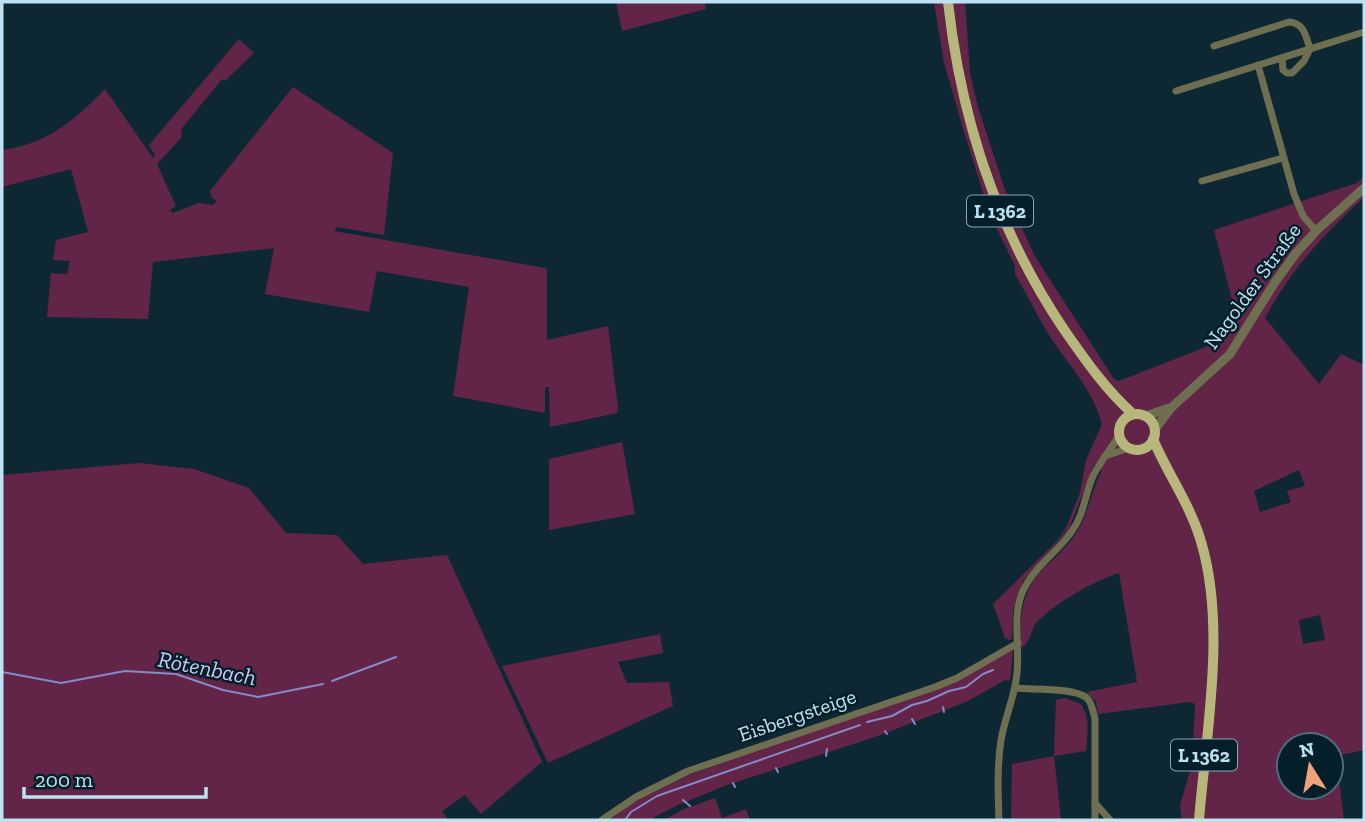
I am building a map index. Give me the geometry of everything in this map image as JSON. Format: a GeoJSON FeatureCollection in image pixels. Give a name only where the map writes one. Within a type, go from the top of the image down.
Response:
{"type":"FeatureCollection","features":[{"type":"Feature","properties":{"kind":"main road","name":"L 1362"},"geometry":{"type":"LineString","coordinates":[[948,2],[959,81],[971,129],[1004,222],[1052,312],[1112,395],[1133,414]]}},
{"type":"Feature","properties":{"kind":"main road","name":"L 1362"},"geometry":{"type":"LineString","coordinates":[[1112,395],[1122,422]]}},
{"type":"Feature","properties":{"kind":"main road"},"geometry":{"type":"LineString","coordinates":[[1133,414],[1146,416],[1150,419],[1154,434],[1142,449],[1129,448],[1119,436],[1122,422],[1133,414]]}},
{"type":"Feature","properties":{"kind":"main road","name":"L 1362"},"geometry":{"type":"LineString","coordinates":[[1154,434],[1164,465],[1181,494],[1202,544],[1213,615],[1213,646],[1199,820]]}},
{"type":"Feature","properties":{"kind":"main road","name":"L 1362"},"geometry":{"type":"LineString","coordinates":[[1142,449],[1164,465]]}},
{"type":"Feature","properties":{"kind":"street"},"geometry":{"type":"LineString","coordinates":[[1214,46],[1289,22],[1297,23],[1304,30],[1310,49],[1304,61],[1292,73],[1283,69],[1282,58]]}},
{"type":"Feature","properties":{"kind":"street"},"geometry":{"type":"LineString","coordinates":[[1176,92],[1364,32]]}},
{"type":"Feature","properties":{"kind":"street"},"geometry":{"type":"LineString","coordinates":[[1258,65],[1300,210],[1316,231]]}},
{"type":"Feature","properties":{"kind":"street"},"geometry":{"type":"LineString","coordinates":[[1202,181],[1283,158]]}},
{"type":"Feature","properties":{"kind":"street","name":"Nagolder Straße"},"geometry":{"type":"LineString","coordinates":[[1154,434],[1171,408],[1230,354],[1296,253],[1364,188]]}},
{"type":"Feature","properties":{"kind":"street","name":"Nagolder Straße"},"geometry":{"type":"LineString","coordinates":[[1146,416],[1171,408]]}},
{"type":"Feature","properties":{"kind":"street"},"geometry":{"type":"LineString","coordinates":[[999,820],[1001,742],[1015,688],[1018,608],[1027,582],[1074,528],[1092,478],[1119,436]]}},
{"type":"Feature","properties":{"kind":"street"},"geometry":{"type":"LineString","coordinates":[[1105,456],[1129,448]]}},
{"type":"Feature","properties":{"kind":"street","name":"Eisbergsteige"},"geometry":{"type":"LineString","coordinates":[[603,820],[636,797],[688,771],[935,687],[1017,643]]}},
{"type":"Feature","properties":{"kind":"street"},"geometry":{"type":"LineString","coordinates":[[1015,688],[1068,691],[1078,693],[1090,703],[1095,719],[1095,820]]}},
{"type":"Feature","properties":{"kind":"street"},"geometry":{"type":"LineString","coordinates":[[1095,803],[1110,820]]}},
{"type":"Feature","properties":{"kind":"shaded area"},"geometry":{"type":"Polygon","coordinates":[[[616,2],[705,2],[706,9],[622,31],[616,2]]]}},
{"type":"Feature","properties":{"kind":"shaded area"},"geometry":{"type":"Polygon","coordinates":[[[934,2],[965,2],[970,73],[1004,187],[1034,255],[1114,379],[1119,381],[1221,341],[1236,315],[1214,230],[1357,183],[1364,176],[1364,197],[1309,253],[1265,318],[1319,384],[1341,354],[1364,365],[1364,750],[1345,754],[1345,731],[1275,731],[1275,801],[1342,801],[1344,820],[1182,820],[1180,805],[1192,764],[1195,704],[1190,702],[1098,714],[1096,702],[1087,692],[1137,682],[1119,573],[1086,587],[1056,606],[1038,621],[1027,643],[1021,648],[1020,628],[1025,598],[1034,580],[1079,528],[1102,470],[1094,465],[1069,529],[1023,581],[1013,611],[1012,639],[1005,638],[993,604],[1065,530],[1080,493],[1086,460],[1102,424],[1088,391],[1048,333],[1015,274],[1015,266],[989,212],[944,63],[934,2]],[[1299,470],[1254,491],[1260,512],[1291,502],[1287,491],[1305,486],[1299,470]],[[1320,615],[1299,620],[1303,644],[1325,640],[1320,615]]]}},
{"type":"Feature","properties":{"kind":"shaded area"},"geometry":{"type":"Polygon","coordinates":[[[239,39],[254,53],[225,81],[222,79],[182,128],[181,138],[157,164],[176,206],[170,210],[173,213],[199,203],[213,205],[217,201],[212,198],[210,191],[293,87],[393,153],[384,235],[337,227],[334,231],[545,268],[547,340],[608,326],[617,413],[550,427],[549,387],[545,387],[545,413],[453,396],[469,287],[377,271],[369,312],[265,294],[274,248],[153,262],[148,319],[47,317],[51,273],[67,274],[70,261],[53,260],[56,240],[88,232],[87,228],[71,169],[2,187],[2,150],[33,142],[59,129],[105,89],[153,158],[155,155],[149,145],[239,39]]]}},
{"type":"Feature","properties":{"kind":"shaded area"},"geometry":{"type":"Polygon","coordinates":[[[622,442],[635,514],[549,530],[549,459],[622,442]]]}},
{"type":"Feature","properties":{"kind":"shaded area"},"geometry":{"type":"Polygon","coordinates":[[[139,463],[194,469],[249,488],[286,533],[337,535],[363,564],[447,555],[542,762],[481,814],[465,795],[442,811],[448,820],[2,820],[2,475],[139,463]]]}},
{"type":"Feature","properties":{"kind":"shaded area"},"geometry":{"type":"Polygon","coordinates":[[[660,634],[663,653],[618,662],[627,683],[669,682],[673,706],[548,763],[502,666],[660,634]]]}},
{"type":"Feature","properties":{"kind":"shaded area"},"geometry":{"type":"Polygon","coordinates":[[[1011,648],[1010,681],[1005,680],[970,700],[875,737],[727,785],[649,820],[609,820],[634,802],[689,775],[968,675],[1011,648]]]}},
{"type":"Feature","properties":{"kind":"shaded area"},"geometry":{"type":"Polygon","coordinates":[[[1065,698],[1081,704],[1086,715],[1086,751],[1054,756],[1056,700],[1065,698]]]}},
{"type":"Feature","properties":{"kind":"shaded area"},"geometry":{"type":"Polygon","coordinates":[[[1054,756],[1061,820],[1011,820],[1012,764],[1054,756]]]}},
{"type":"Feature","properties":{"kind":"shaded area"},"geometry":{"type":"Polygon","coordinates":[[[715,798],[722,818],[746,809],[750,820],[663,820],[684,809],[715,798]]]}},
{"type":"Feature","properties":{"kind":"waterway","name":"Rötenbach"},"geometry":{"type":"LineString","coordinates":[[332,681],[396,657]]}},
{"type":"Feature","properties":{"kind":"waterway"},"geometry":{"type":"LineString","coordinates":[[867,722],[892,716],[912,705],[966,687],[993,670]]}},
{"type":"Feature","properties":{"kind":"waterway","name":"Rötenbach"},"geometry":{"type":"LineString","coordinates":[[2,672],[61,683],[125,671],[176,674],[223,690],[258,697],[323,684]]}},
{"type":"Feature","properties":{"kind":"waterway"},"geometry":{"type":"LineString","coordinates":[[943,707],[944,712]]}},
{"type":"Feature","properties":{"kind":"waterway"},"geometry":{"type":"LineString","coordinates":[[912,719],[915,724]]}},
{"type":"Feature","properties":{"kind":"waterway"},"geometry":{"type":"LineString","coordinates":[[625,820],[631,812],[657,796],[860,725]]}},
{"type":"Feature","properties":{"kind":"waterway"},"geometry":{"type":"LineString","coordinates":[[826,756],[827,749]]}},
{"type":"Feature","properties":{"kind":"waterway"},"geometry":{"type":"LineString","coordinates":[[776,768],[778,772]]}},
{"type":"Feature","properties":{"kind":"waterway"},"geometry":{"type":"LineString","coordinates":[[733,783],[735,787]]}},
{"type":"Feature","properties":{"kind":"waterway"},"geometry":{"type":"LineString","coordinates":[[683,800],[690,806]]}}]}
